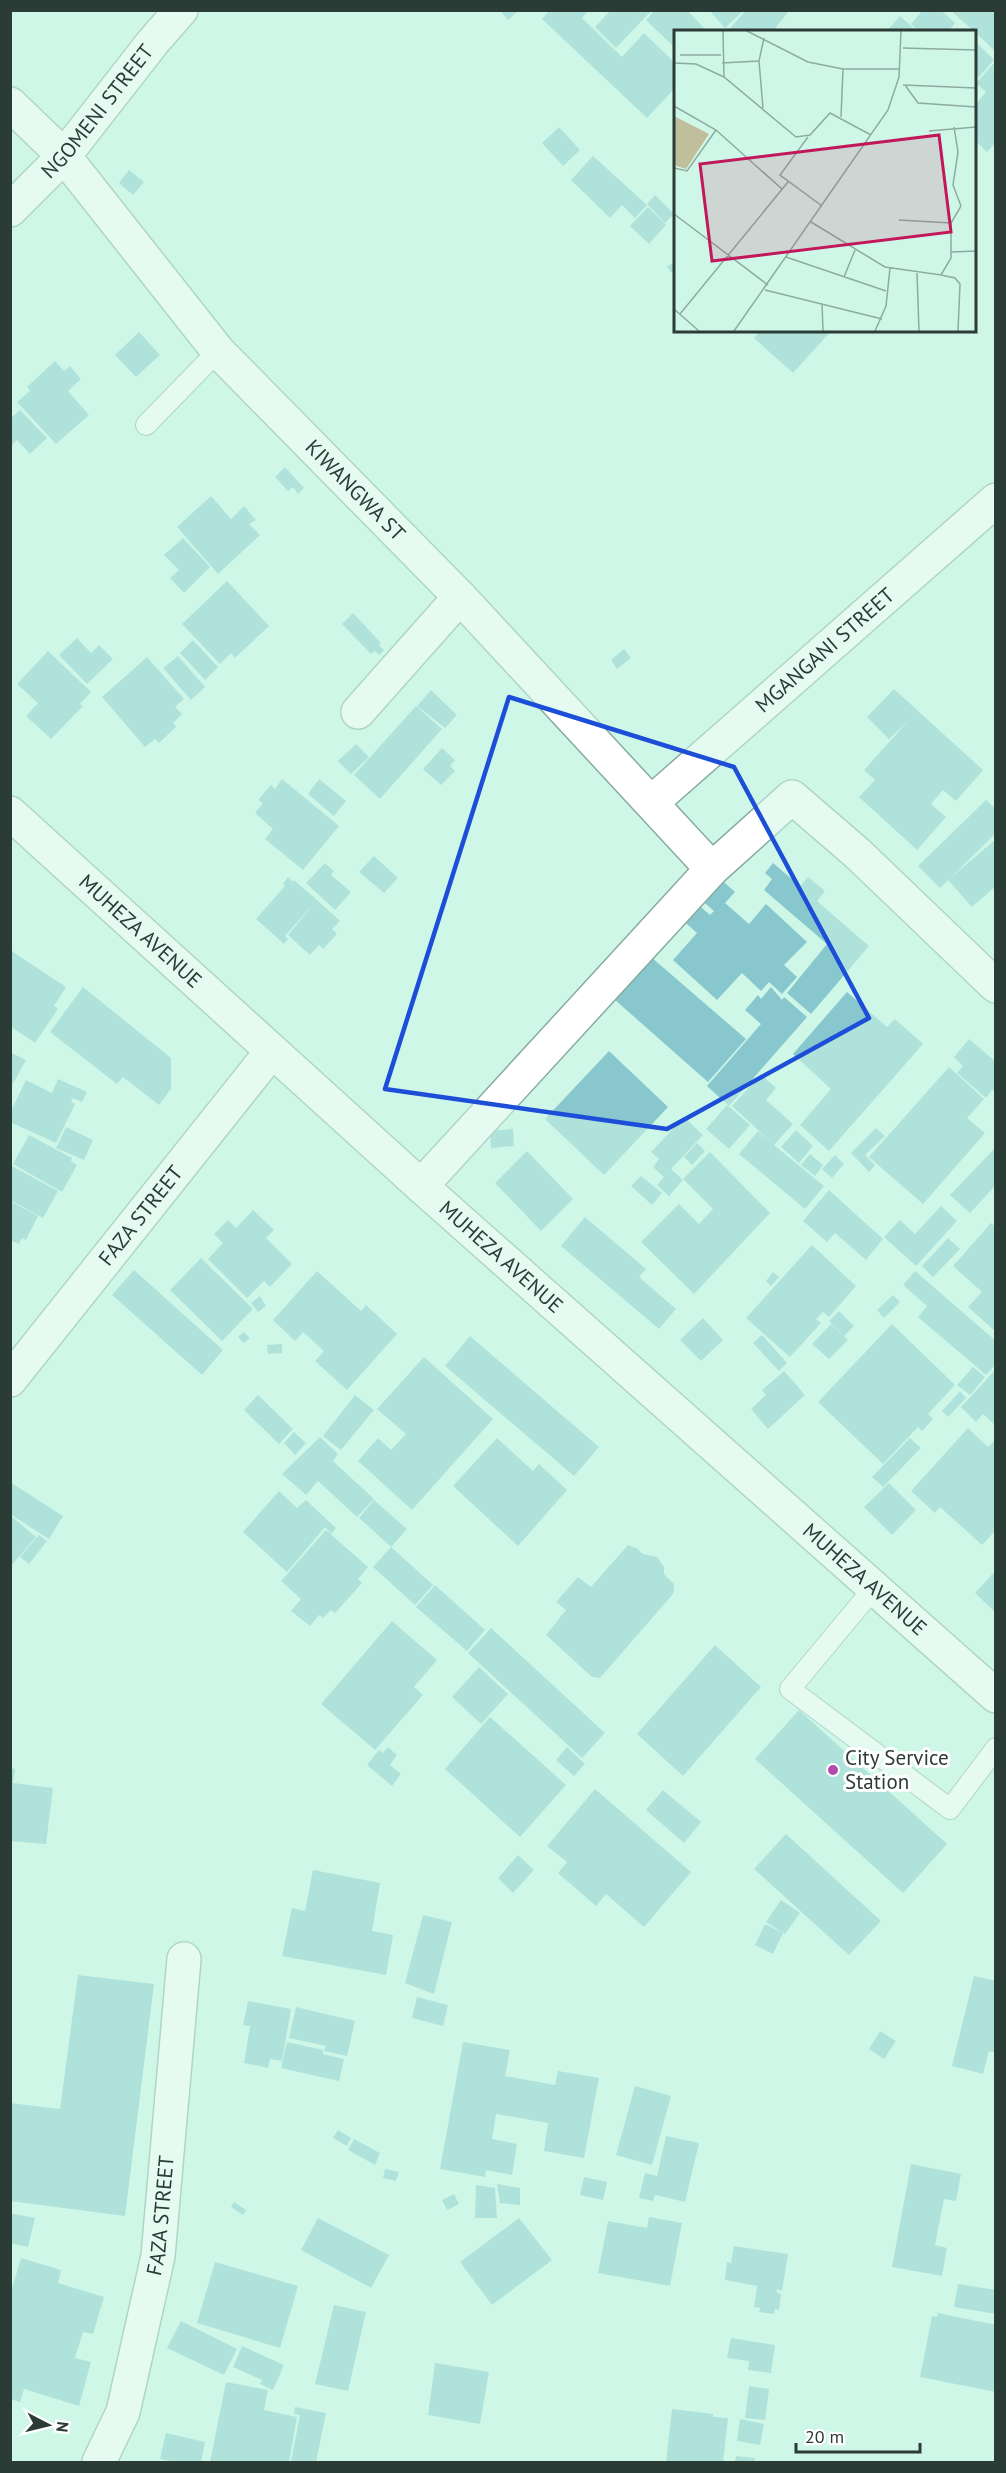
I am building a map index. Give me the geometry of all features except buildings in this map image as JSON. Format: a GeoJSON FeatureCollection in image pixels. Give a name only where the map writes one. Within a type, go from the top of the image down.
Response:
{"type":"FeatureCollection","features":[{"type":"Feature","properties":{"kind":"street","name":"NGOMENI STREET"},"geometry":{"type":"LineString","coordinates":[[10,210],[64,156],[153,42],[181,10]]}},
{"type":"Feature","properties":{"kind":"street","name":"KIWANGWA ST"},"geometry":{"type":"LineString","coordinates":[[10,104],[64,156],[218,351],[460,597],[712,869]]}},
{"type":"Feature","properties":{"kind":"street","name":"MGANGANI STREET"},"geometry":{"type":"LineString","coordinates":[[652,802],[996,500]]}},
{"type":"Feature","properties":{"kind":"street"},"geometry":{"type":"LineString","coordinates":[[358,711],[460,597]]}},
{"type":"Feature","properties":{"kind":"street"},"geometry":{"type":"LineString","coordinates":[[421,1186],[712,869],[792,797],[857,853],[996,986]]}},
{"type":"Feature","properties":{"kind":"street","name":"MUHEZA AVENUE"},"geometry":{"type":"LineString","coordinates":[[10,813],[421,1186],[996,1696]]}},
{"type":"Feature","properties":{"kind":"street","name":"FAZA STREET"},"geometry":{"type":"LineString","coordinates":[[10,1380],[272,1052]]}},
{"type":"Feature","properties":{"kind":"street","name":"FAZA STREET"},"geometry":{"type":"LineString","coordinates":[[99,2463],[123,2412],[158,2256],[184,1959]]}},
{"type":"Feature","properties":{"kind":"lane"},"geometry":{"type":"LineString","coordinates":[[146,425],[218,351]]}},
{"type":"Feature","properties":{"kind":"lane"},"geometry":{"type":"LineString","coordinates":[[874,1588],[790,1689],[950,1809],[996,1748]]}},
{"type":"Feature","properties":{"kind":"highlighted area"},"geometry":{"type":"Polygon","coordinates":[[[509,697],[734,767],[869,1018],[667,1129],[385,1089],[509,697]]]}},
{"type":"Feature","properties":{"kind":"place","name":"City Service Station"},"geometry":{"type":"Point","coordinates":[833,1770]}}]}
